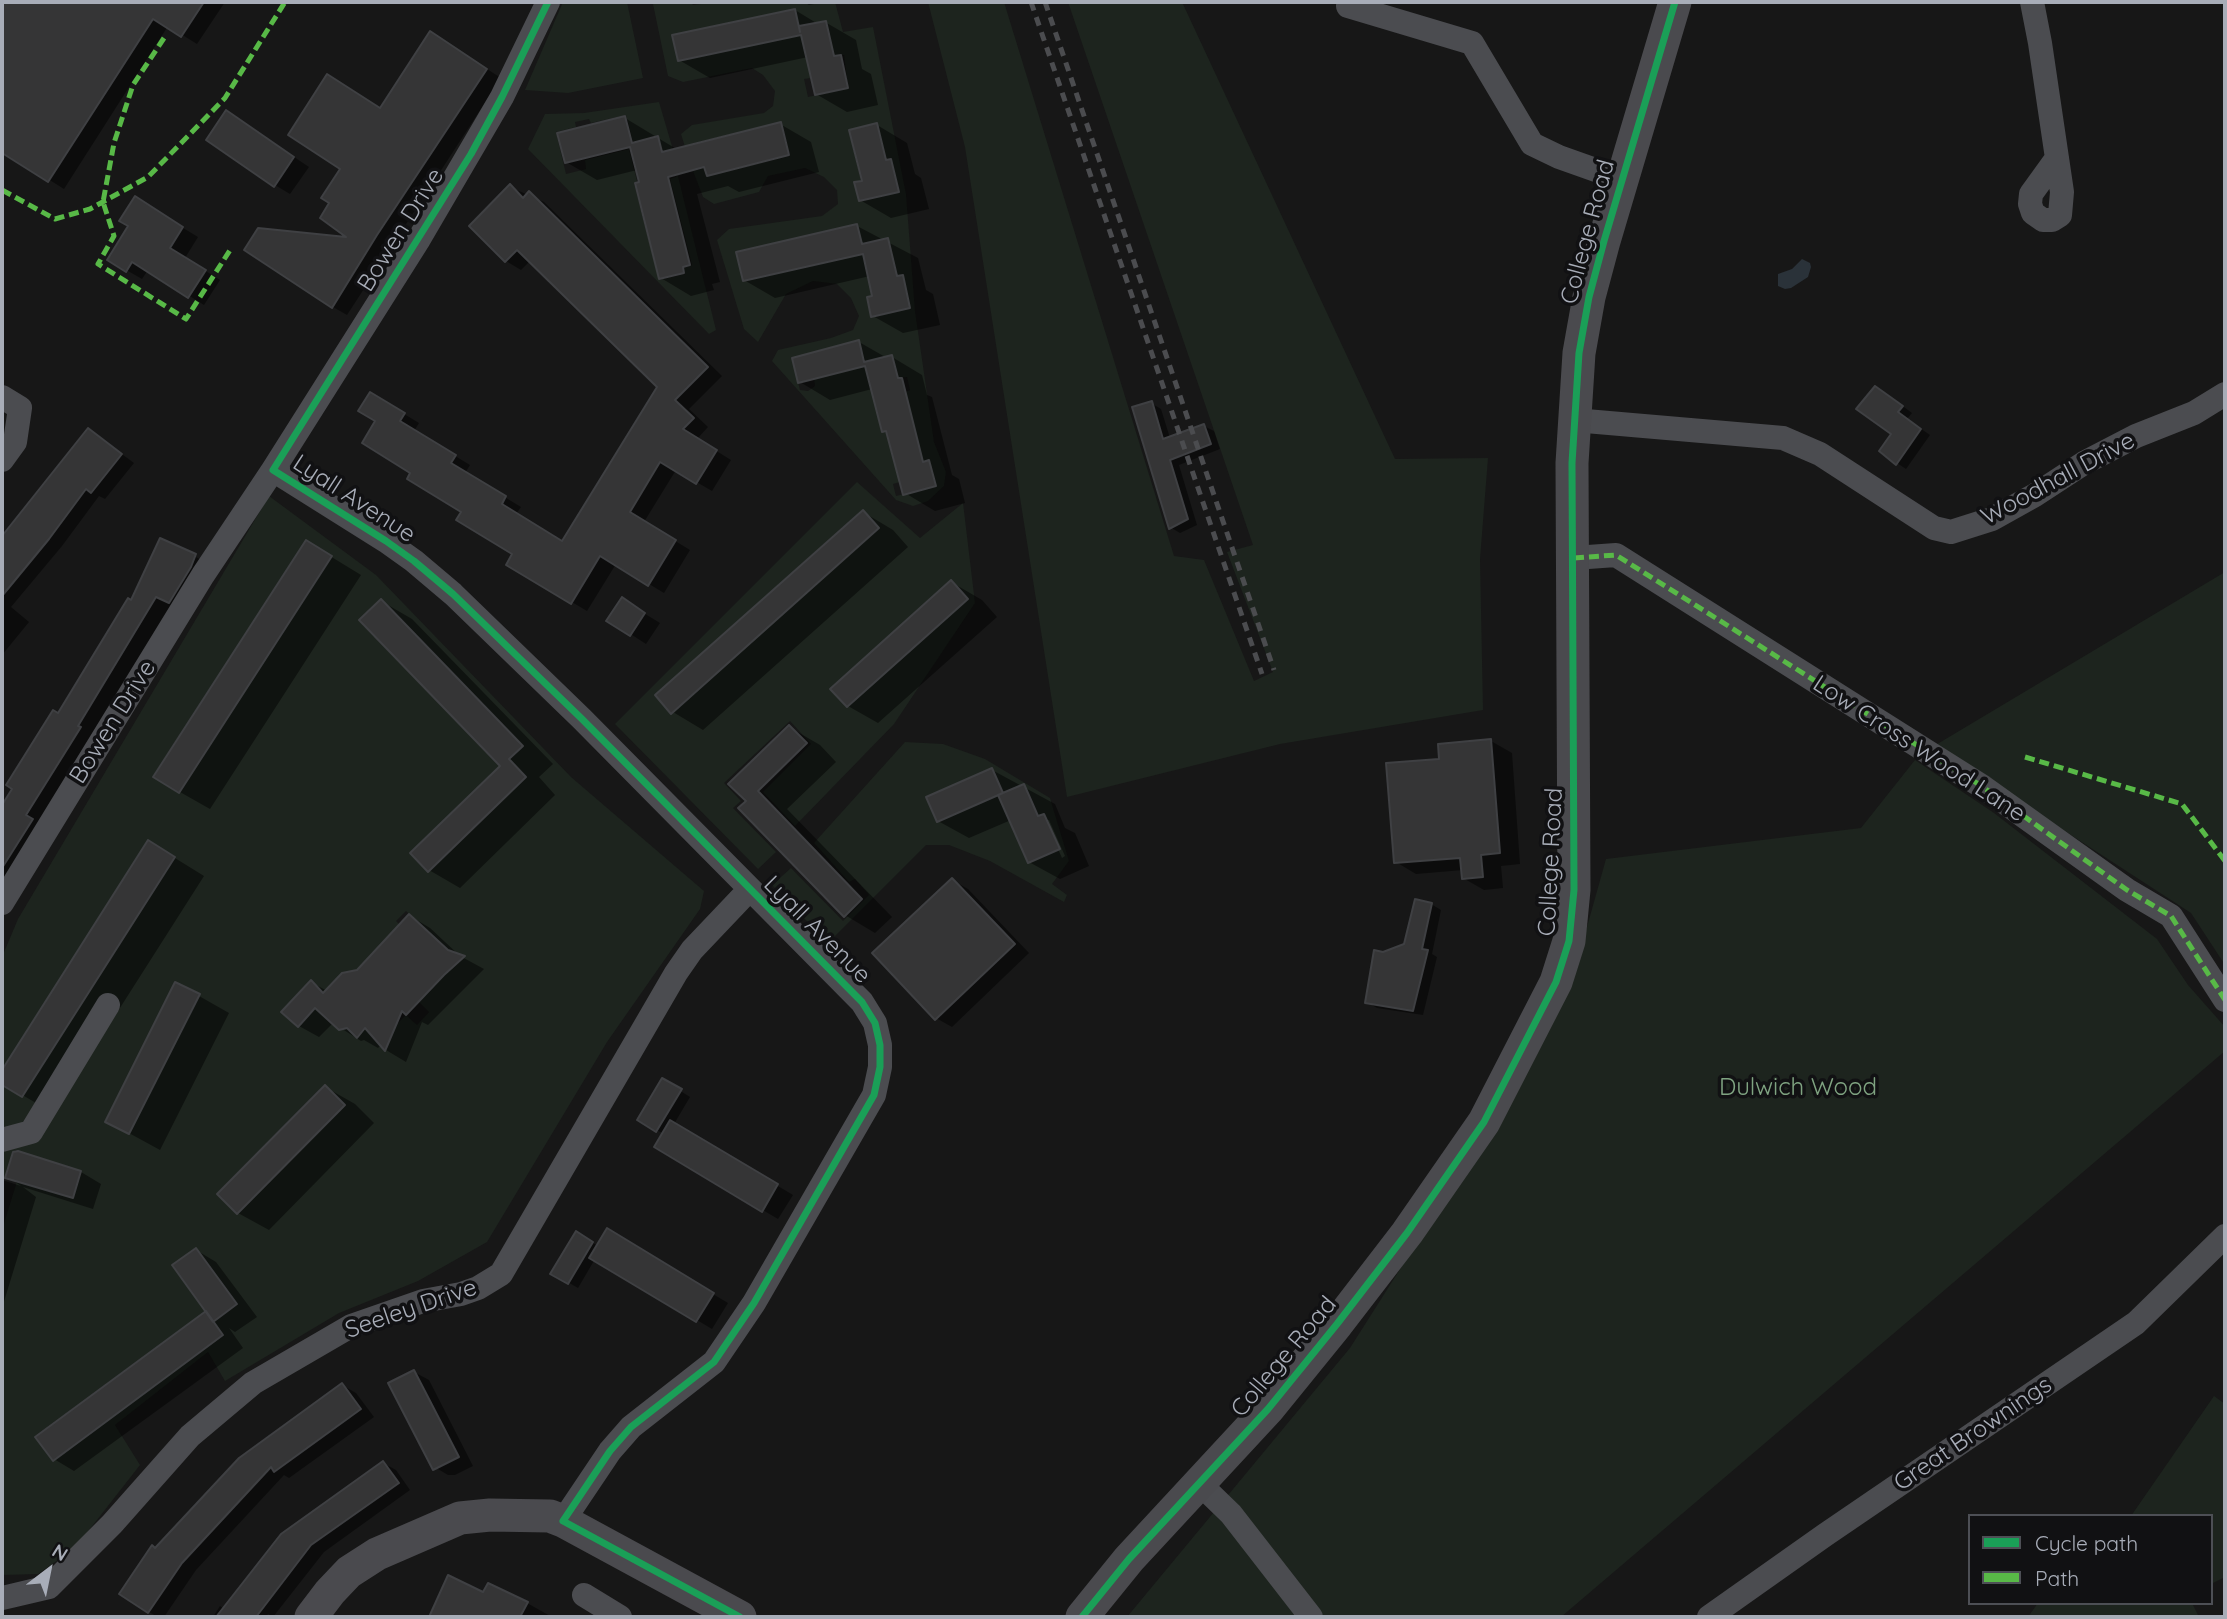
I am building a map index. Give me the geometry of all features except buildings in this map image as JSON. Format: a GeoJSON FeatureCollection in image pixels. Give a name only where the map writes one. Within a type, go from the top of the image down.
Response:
{"type":"FeatureCollection","features":[{"type":"Feature","properties":{"kind":"street","name":"Bowen Drive"},"geometry":{"type":"LineString","coordinates":[[2,903],[203,575],[273,470],[471,154],[548,2]]}},
{"type":"Feature","properties":{"kind":"street","name":"College Road"},"geometry":{"type":"LineString","coordinates":[[1082,1617],[1129,1559],[1268,1409],[1407,1233],[1484,1122],[1556,982],[1569,941],[1574,890],[1572,510],[1579,353],[1588,297],[1675,2]]}},
{"type":"Feature","properties":{"kind":"street"},"geometry":{"type":"LineString","coordinates":[[2032,2],[2057,158]]}},
{"type":"Feature","properties":{"kind":"street"},"geometry":{"type":"LineString","coordinates":[[1348,6],[1472,43],[1532,144],[1559,157],[1621,179]]}},
{"type":"Feature","properties":{"kind":"street","name":"Woodhall Drive"},"geometry":{"type":"LineString","coordinates":[[1574,420],[1783,438],[1820,454],[1934,528],[1951,531],[1992,519],[2084,463],[2136,436],[2194,413],[2225,394]]}},
{"type":"Feature","properties":{"kind":"street"},"geometry":{"type":"LineString","coordinates":[[2,397],[20,408],[15,442],[2,460]]}},
{"type":"Feature","properties":{"kind":"street","name":"Lyall Avenue"},"geometry":{"type":"LineString","coordinates":[[273,470],[386,541],[453,594],[582,719],[862,1002],[875,1023],[880,1045],[880,1067],[874,1095],[754,1303],[724,1349],[709,1366],[631,1427],[610,1451],[563,1521]]}},
{"type":"Feature","properties":{"kind":"street","name":"Low Cross Wood Lane"},"geometry":{"type":"LineString","coordinates":[[1574,558],[1616,555],[1983,787],[2127,890],[2171,916],[2225,1000]]}},
{"type":"Feature","properties":{"kind":"street","name":"Seeley Drive"},"geometry":{"type":"LineString","coordinates":[[2,1598],[49,1587],[112,1524],[190,1436],[253,1383],[351,1326],[423,1301],[461,1294],[478,1288],[501,1274],[681,965],[749,890]]}},
{"type":"Feature","properties":{"kind":"street"},"geometry":{"type":"LineString","coordinates":[[2,1140],[32,1132],[108,1005]]}},
{"type":"Feature","properties":{"kind":"street","name":"Great Brownings"},"geometry":{"type":"LineString","coordinates":[[1709,1617],[2136,1323],[2225,1236]]}},
{"type":"Feature","properties":{"kind":"street"},"geometry":{"type":"LineString","coordinates":[[1199,1483],[1231,1514],[1311,1617]]}},
{"type":"Feature","properties":{"kind":"street"},"geometry":{"type":"LineString","coordinates":[[311,1617],[349,1572],[402,1542],[460,1518],[490,1515],[550,1516],[563,1521],[740,1617]]}},
{"type":"Feature","properties":{"kind":"street"},"geometry":{"type":"LineString","coordinates":[[584,1595],[620,1617]]}},
{"type":"Feature","properties":{"kind":"green space"},"geometry":{"type":"Polygon","coordinates":[[[563,2],[627,2],[643,78],[568,93],[525,90],[563,2]]]}},
{"type":"Feature","properties":{"kind":"green space"},"geometry":{"type":"Polygon","coordinates":[[[835,2],[843,32],[873,27],[906,194],[915,311],[934,442],[946,472],[944,486],[928,501],[913,506],[896,500],[772,361],[778,350],[853,330],[859,316],[851,298],[837,284],[813,281],[786,294],[758,342],[744,329],[717,240],[729,229],[822,216],[838,204],[837,190],[824,177],[805,168],[768,176],[759,192],[714,204],[703,197],[693,171],[704,168],[707,176],[790,156],[782,122],[695,143],[696,148],[686,150],[681,134],[692,125],[764,113],[773,106],[775,91],[763,75],[752,68],[683,82],[668,76],[653,4],[835,2]],[[794,9],[673,35],[678,61],[801,35],[811,78],[804,79],[808,97],[848,88],[844,55],[834,56],[826,21],[799,26],[794,9]],[[877,123],[849,130],[861,181],[854,183],[859,201],[899,192],[891,159],[886,160],[877,123]],[[857,224],[737,252],[743,281],[863,254],[872,296],[867,297],[871,317],[910,308],[903,275],[897,276],[862,244],[857,224]],[[859,341],[792,358],[800,390],[808,391],[815,386],[814,379],[865,366],[882,432],[886,431],[900,482],[893,484],[896,496],[936,486],[929,460],[923,462],[905,392],[910,390],[907,377],[898,378],[864,362],[859,341]]]}},
{"type":"Feature","properties":{"kind":"green space"},"geometry":{"type":"Polygon","coordinates":[[[928,2],[1004,2],[1174,556],[1204,560],[1254,681],[1273,672],[1227,552],[1253,545],[1068,2],[1182,2],[1395,459],[1488,458],[1480,559],[1483,710],[1280,744],[1067,797],[965,147],[928,2]]]}},
{"type":"Feature","properties":{"kind":"green space"},"geometry":{"type":"Polygon","coordinates":[[[659,102],[674,153],[664,156],[658,135],[633,142],[626,115],[591,123],[589,119],[575,122],[576,127],[556,132],[566,174],[586,169],[585,160],[629,149],[637,181],[634,183],[659,280],[685,274],[684,268],[692,265],[670,179],[678,176],[716,330],[709,334],[528,149],[545,114],[584,113],[659,102]]]}},
{"type":"Feature","properties":{"kind":"green space"},"geometry":{"type":"Polygon","coordinates":[[[857,482],[920,538],[963,503],[975,603],[894,724],[795,826],[763,792],[811,744],[790,721],[724,783],[741,801],[733,808],[776,852],[758,869],[615,724],[857,482]],[[862,510],[655,695],[671,713],[879,529],[862,510]],[[951,581],[831,689],[847,707],[967,599],[951,581]]]}},
{"type":"Feature","properties":{"kind":"green space"},"geometry":{"type":"Polygon","coordinates":[[[269,496],[376,575],[571,777],[704,891],[700,909],[607,1042],[487,1242],[418,1281],[339,1313],[225,1381],[208,1352],[115,1425],[140,1465],[75,1548],[38,1574],[3,1575],[2,1230],[17,1181],[72,1198],[81,1171],[15,1150],[5,1179],[2,1178],[2,1085],[22,1097],[174,857],[148,840],[2,1070],[2,957],[18,919],[269,496]],[[306,540],[153,776],[178,793],[332,557],[306,540]],[[381,599],[359,621],[500,766],[410,853],[428,871],[526,777],[509,759],[523,745],[381,599]],[[406,911],[396,921],[407,932],[328,997],[310,980],[281,1012],[298,1027],[320,1003],[330,1012],[330,1022],[339,1030],[347,1028],[357,1037],[369,1024],[377,1032],[375,1040],[379,1044],[388,1045],[392,1034],[390,1031],[406,1015],[417,1025],[429,1012],[418,1001],[428,978],[457,963],[457,953],[448,950],[406,911]],[[175,983],[105,1121],[129,1134],[200,995],[175,983]],[[324,1085],[217,1193],[237,1214],[345,1105],[324,1085]],[[195,1248],[172,1266],[206,1311],[35,1436],[52,1460],[223,1336],[213,1322],[237,1304],[195,1248]]]}},
{"type":"Feature","properties":{"kind":"green space"},"geometry":{"type":"Polygon","coordinates":[[[2225,572],[2225,965],[2191,913],[1934,746],[2225,572]]]}},
{"type":"Feature","properties":{"kind":"green space"},"geometry":{"type":"Polygon","coordinates":[[[905,742],[943,744],[985,759],[1050,798],[1069,861],[1052,884],[1067,895],[1064,902],[990,861],[949,845],[926,845],[828,943],[772,885],[791,868],[843,921],[869,895],[855,879],[849,882],[814,843],[905,742]],[[992,769],[937,822],[998,795],[1028,863],[1059,849],[1044,814],[1038,816],[1003,793],[992,769]]]}},
{"type":"Feature","properties":{"kind":"green space","name":"Dulwich Wood"},"geometry":{"type":"Polygon","coordinates":[[[1915,760],[1994,813],[2157,939],[2188,985],[2225,1027],[2225,1051],[1561,1617],[1127,1617],[1350,1348],[1496,1118],[1573,977],[1606,859],[1861,828],[1915,760]]]}},
{"type":"Feature","properties":{"kind":"green space"},"geometry":{"type":"Polygon","coordinates":[[[2214,1396],[2225,1404],[2225,1577],[2213,1583],[2213,1514],[2132,1514],[2214,1396]]]}},
{"type":"Feature","properties":{"kind":"green space"},"geometry":{"type":"Polygon","coordinates":[[[2037,1605],[2193,1605],[2199,1617],[2028,1617],[2037,1605]]]}},
{"type":"Feature","properties":{"kind":"shaded area"},"geometry":{"type":"Polygon","coordinates":[[[1802,259],[1810,263],[1808,277],[1791,288],[1778,286],[1778,274],[1792,269],[1802,259]]]}},
{"type":"Feature","properties":{"kind":"railway"},"geometry":{"type":"LineString","coordinates":[[1031,2],[1262,674]]}},
{"type":"Feature","properties":{"kind":"railway"},"geometry":{"type":"LineString","coordinates":[[1045,2],[1274,670]]}},
{"type":"Feature","properties":{"kind":"marked path"},"geometry":{"type":"LineString","coordinates":[[2,190],[55,219],[90,209],[148,177],[225,98],[285,2]]}},
{"type":"Feature","properties":{"kind":"marked path"},"geometry":{"type":"LineString","coordinates":[[164,38],[133,85],[114,143],[103,202],[114,236],[98,264],[186,319],[232,247]]}},
{"type":"Feature","properties":{"kind":"marked path"},"geometry":{"type":"LineString","coordinates":[[1574,558],[1616,555],[1983,787],[2127,890],[2171,916],[2225,1000]]}},
{"type":"Feature","properties":{"kind":"marked path"},"geometry":{"type":"LineString","coordinates":[[2025,757],[2182,804],[2225,861]]}},
{"type":"Feature","properties":{"kind":"cycle path"},"geometry":{"type":"LineString","coordinates":[[548,2],[471,154],[273,470],[386,541],[453,594],[582,719],[862,1002],[875,1023],[880,1045],[880,1067],[874,1095],[754,1303],[714,1362],[631,1427],[610,1451],[563,1521],[740,1617]]}},
{"type":"Feature","properties":{"kind":"cycle path"},"geometry":{"type":"LineString","coordinates":[[1082,1617],[1129,1559],[1268,1409],[1407,1233],[1484,1122],[1556,982],[1569,941],[1574,890],[1572,463],[1579,353],[1589,297],[1604,241],[1675,2]]}}]}
